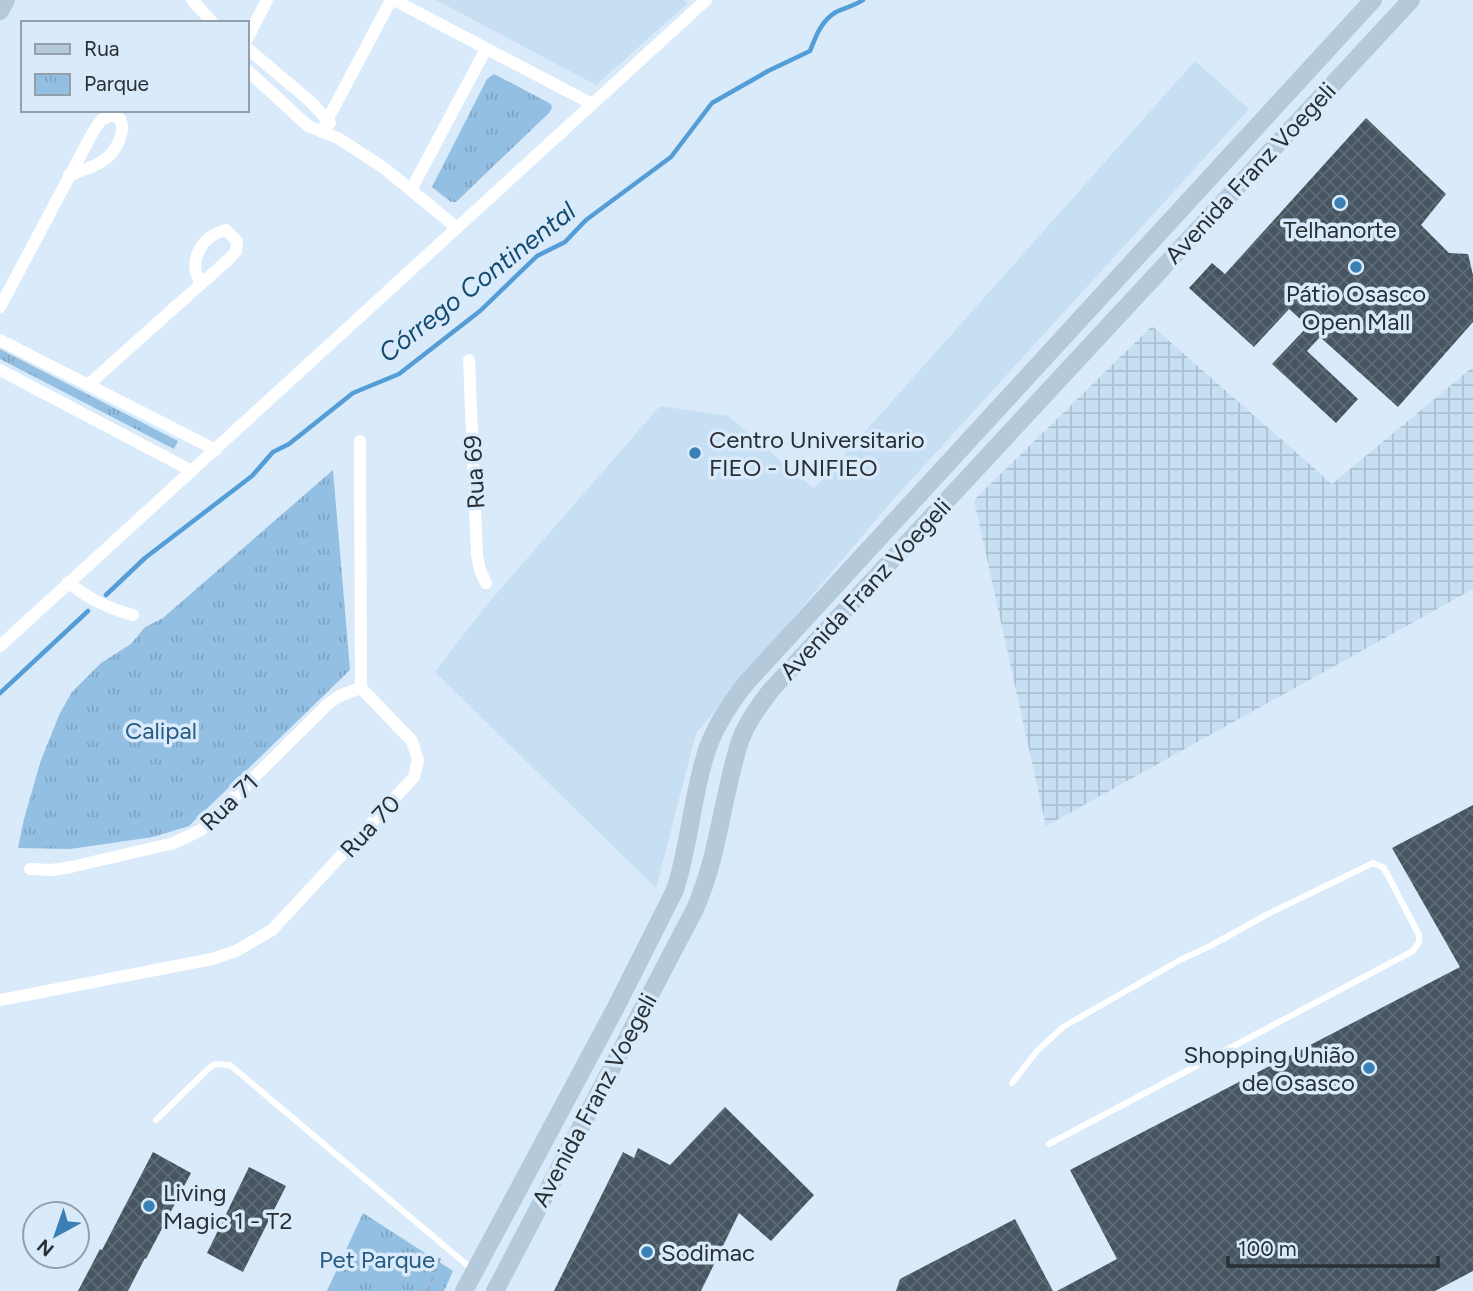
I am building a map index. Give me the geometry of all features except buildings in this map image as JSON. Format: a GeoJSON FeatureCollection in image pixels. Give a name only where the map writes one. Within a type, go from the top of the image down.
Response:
{"type":"FeatureCollection","features":[{"type":"Feature","properties":{"kind":"main road"},"geometry":{"type":"LineString","coordinates":[[0,11],[6,0]]}},
{"type":"Feature","properties":{"kind":"main road","name":"Avenida Franz Voegeli"},"geometry":{"type":"LineString","coordinates":[[464,1291],[648,945],[679,880],[705,760],[716,729],[747,682],[1373,0]]}},
{"type":"Feature","properties":{"kind":"main road","name":"Avenida Franz Voegeli"},"geometry":{"type":"LineString","coordinates":[[495,1291],[705,888],[740,740],[756,709],[1411,0]]}},
{"type":"Feature","properties":{"kind":"main road"},"geometry":{"type":"LineString","coordinates":[[1359,16],[1379,34]]}},
{"type":"Feature","properties":{"kind":"main road"},"geometry":{"type":"LineString","coordinates":[[716,729],[740,740]]}},
{"type":"Feature","properties":{"kind":"main road"},"geometry":{"type":"LineString","coordinates":[[705,760],[719,756],[735,761]]}},
{"type":"Feature","properties":{"kind":"main road"},"geometry":{"type":"LineString","coordinates":[[644,1006],[638,999],[636,982],[648,945]]}},
{"type":"Feature","properties":{"kind":"street"},"geometry":{"type":"LineString","coordinates":[[192,0],[211,21]]}},
{"type":"Feature","properties":{"kind":"street"},"geometry":{"type":"LineString","coordinates":[[248,36],[267,0]]}},
{"type":"Feature","properties":{"kind":"street"},"geometry":{"type":"LineString","coordinates":[[321,132],[392,0],[592,104]]}},
{"type":"Feature","properties":{"kind":"street"},"geometry":{"type":"LineString","coordinates":[[0,646],[706,0]]}},
{"type":"Feature","properties":{"kind":"street"},"geometry":{"type":"LineString","coordinates":[[248,49],[327,118],[338,138]]}},
{"type":"Feature","properties":{"kind":"street"},"geometry":{"type":"LineString","coordinates":[[411,190],[486,49]]}},
{"type":"Feature","properties":{"kind":"street"},"geometry":{"type":"LineString","coordinates":[[248,72],[297,117],[321,132],[338,138],[384,168],[457,228]]}},
{"type":"Feature","properties":{"kind":"street"},"geometry":{"type":"LineString","coordinates":[[0,307],[69,175],[98,124],[112,115],[120,119],[123,130],[109,156],[103,162],[69,175]]}},
{"type":"Feature","properties":{"kind":"street"},"geometry":{"type":"LineString","coordinates":[[89,384],[201,283]]}},
{"type":"Feature","properties":{"kind":"street"},"geometry":{"type":"LineString","coordinates":[[0,340],[216,450]]}},
{"type":"Feature","properties":{"kind":"street","name":"Rua 69"},"geometry":{"type":"LineString","coordinates":[[469,360],[477,555],[486,583]]}},
{"type":"Feature","properties":{"kind":"street"},"geometry":{"type":"LineString","coordinates":[[0,370],[192,471]]}},
{"type":"Feature","properties":{"kind":"street"},"geometry":{"type":"LineString","coordinates":[[360,441],[361,688]]}},
{"type":"Feature","properties":{"kind":"street"},"geometry":{"type":"LineString","coordinates":[[68,582],[101,605],[133,615]]}},
{"type":"Feature","properties":{"kind":"street","name":"Rua 71"},"geometry":{"type":"LineString","coordinates":[[30,869],[71,867],[189,838],[214,820],[328,704],[339,696],[361,688]]}},
{"type":"Feature","properties":{"kind":"street","name":"Rua 70"},"geometry":{"type":"LineString","coordinates":[[0,1000],[212,958],[236,951],[272,930],[405,787],[418,768],[412,741],[361,688]]}},
{"type":"Feature","properties":{"kind":"lane"},"geometry":{"type":"LineString","coordinates":[[1012,1083],[1037,1051],[1063,1027],[1268,914],[1373,863],[1384,868],[1419,935],[1419,942],[1413,951],[1195,1064],[1049,1144]]}},
{"type":"Feature","properties":{"kind":"lane"},"geometry":{"type":"LineString","coordinates":[[156,1120],[208,1069],[215,1065],[230,1065],[474,1271]]}},
{"type":"Feature","properties":{"kind":"path"},"geometry":{"type":"LineString","coordinates":[[428,1291],[443,1245]]}},
{"type":"Feature","properties":{"kind":"shaded area"},"geometry":{"type":"Polygon","coordinates":[[[436,0],[683,0],[688,3],[596,85],[436,0]]]}},
{"type":"Feature","properties":{"kind":"shaded area","name":"Centro Universitario FIEO - UNIFIEO"},"geometry":{"type":"Polygon","coordinates":[[[1195,61],[1249,109],[891,502],[696,733],[656,888],[435,672],[485,607],[660,406],[728,416],[814,489],[1195,61]]]}},
{"type":"Feature","properties":{"kind":"shaded area"},"geometry":{"type":"Polygon","coordinates":[[[1152,326],[1332,484],[1473,367],[1473,589],[1046,826],[974,500],[1152,326]]]}},
{"type":"Feature","properties":{"kind":"green space"},"geometry":{"type":"Polygon","coordinates":[[[494,74],[551,104],[552,108],[456,202],[451,202],[432,187],[487,79],[494,74]]]}},
{"type":"Feature","properties":{"kind":"green space"},"geometry":{"type":"Polygon","coordinates":[[[0,349],[178,441],[174,449],[0,359],[0,349]]]}},
{"type":"Feature","properties":{"kind":"green space","name":"Calipal"},"geometry":{"type":"Polygon","coordinates":[[[333,470],[350,670],[189,826],[153,837],[70,849],[18,848],[41,760],[60,713],[72,692],[101,663],[131,644],[145,627],[163,618],[333,470]]]}},
{"type":"Feature","properties":{"kind":"green space","name":"Pet Parque"},"geometry":{"type":"Polygon","coordinates":[[[363,1213],[453,1271],[444,1291],[327,1291],[363,1213]]]}},
{"type":"Feature","properties":{"kind":"waterway","name":"Córrego Continental"},"geometry":{"type":"LineString","coordinates":[[106,595],[145,558],[252,476],[273,452],[289,444],[353,393],[399,374],[480,311],[537,256],[565,242],[586,220],[671,157],[712,103],[810,51],[826,20],[836,12],[863,0]]}},
{"type":"Feature","properties":{"kind":"waterway","name":"Córrego Continental"},"geometry":{"type":"LineString","coordinates":[[0,693],[88,611]]}},
{"type":"Feature","properties":{"kind":"place","name":"Telhanorte"},"geometry":{"type":"Point","coordinates":[1340,203]}},
{"type":"Feature","properties":{"kind":"place","name":"Pátio Osasco Open Mall"},"geometry":{"type":"Point","coordinates":[1356,267]}},
{"type":"Feature","properties":{"kind":"place","name":"Centro Universitario FIEO - UNIFIEO"},"geometry":{"type":"Point","coordinates":[695,453]}},
{"type":"Feature","properties":{"kind":"place","name":"Shopping União de Osasco"},"geometry":{"type":"Point","coordinates":[1369,1068]}},
{"type":"Feature","properties":{"kind":"place","name":"Living Magic 1 - T2"},"geometry":{"type":"Point","coordinates":[149,1206]}},
{"type":"Feature","properties":{"kind":"place","name":"Sodimac"},"geometry":{"type":"Point","coordinates":[647,1252]}}]}
